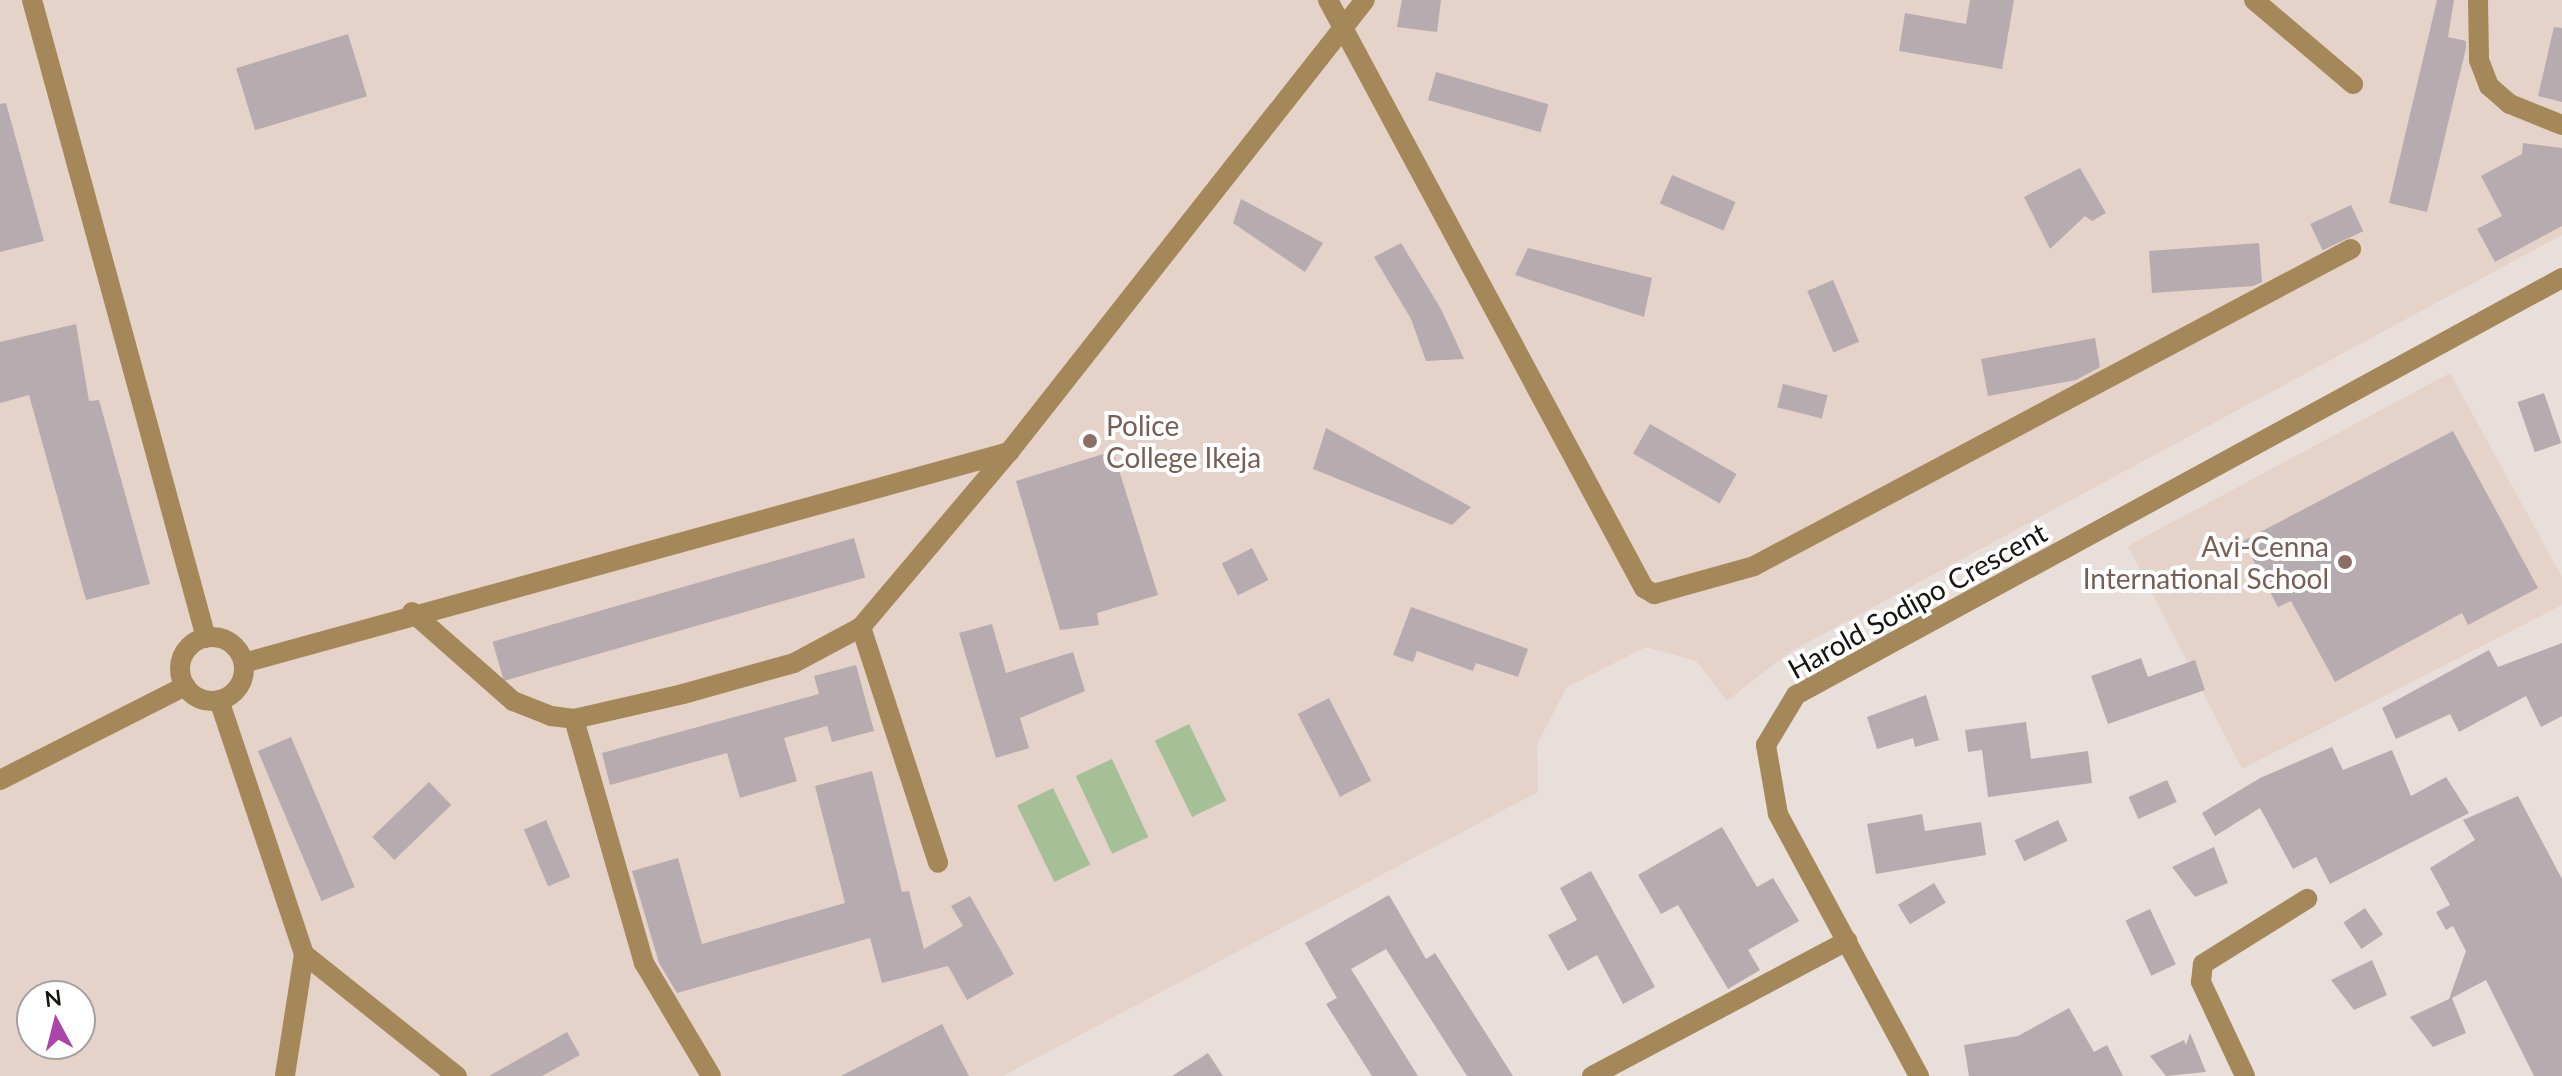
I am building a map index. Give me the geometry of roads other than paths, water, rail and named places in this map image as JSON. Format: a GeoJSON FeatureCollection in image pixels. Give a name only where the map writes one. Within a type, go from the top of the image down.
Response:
{"type":"FeatureCollection","features":[{"type":"Feature","properties":{"kind":"street"},"geometry":{"type":"LineString","coordinates":[[32,0],[206,638]]}},
{"type":"Feature","properties":{"kind":"street"},"geometry":{"type":"LineString","coordinates":[[1328,0],[1644,588],[1654,594],[1754,566],[2351,249]]}},
{"type":"Feature","properties":{"kind":"street"},"geometry":{"type":"LineString","coordinates":[[412,612],[513,701],[574,719],[794,663],[861,627],[1009,452],[1365,0]]}},
{"type":"Feature","properties":{"kind":"street"},"geometry":{"type":"LineString","coordinates":[[2254,0],[2353,84]]}},
{"type":"Feature","properties":{"kind":"street"},"geometry":{"type":"LineString","coordinates":[[2478,0],[2479,60],[2489,86],[2510,104],[2562,125]]}},
{"type":"Feature","properties":{"kind":"street","name":"Harold Sodipo Crescent"},"geometry":{"type":"LineString","coordinates":[[1919,1076],[1778,814],[1766,745],[1796,695],[2562,278]]}},
{"type":"Feature","properties":{"kind":"street"},"geometry":{"type":"LineString","coordinates":[[244,663],[412,612],[1009,452]]}},
{"type":"Feature","properties":{"kind":"street"},"geometry":{"type":"LineString","coordinates":[[861,627],[938,863]]}},
{"type":"Feature","properties":{"kind":"street"},"geometry":{"type":"LineString","coordinates":[[206,638],[225,640],[244,663],[236,691],[219,700],[200,699],[185,686],[183,657],[206,638]]}},
{"type":"Feature","properties":{"kind":"street"},"geometry":{"type":"LineString","coordinates":[[0,780],[185,686]]}},
{"type":"Feature","properties":{"kind":"street"},"geometry":{"type":"LineString","coordinates":[[219,700],[304,954],[304,988],[285,1076]]}},
{"type":"Feature","properties":{"kind":"street"},"geometry":{"type":"LineString","coordinates":[[574,719],[644,963],[711,1076]]}},
{"type":"Feature","properties":{"kind":"street"},"geometry":{"type":"LineString","coordinates":[[2245,1076],[2201,982],[2203,964],[2307,899]]}},
{"type":"Feature","properties":{"kind":"street"},"geometry":{"type":"LineString","coordinates":[[1592,1076],[1847,941]]}},
{"type":"Feature","properties":{"kind":"street"},"geometry":{"type":"LineString","coordinates":[[304,954],[457,1076]]}},
{"type":"Feature","properties":{"kind":"place","name":"Police College Ikeja"},"geometry":{"type":"Point","coordinates":[1090,441]}},
{"type":"Feature","properties":{"kind":"place","name":"Avi-Cenna International School"},"geometry":{"type":"Point","coordinates":[2345,562]}}]}
